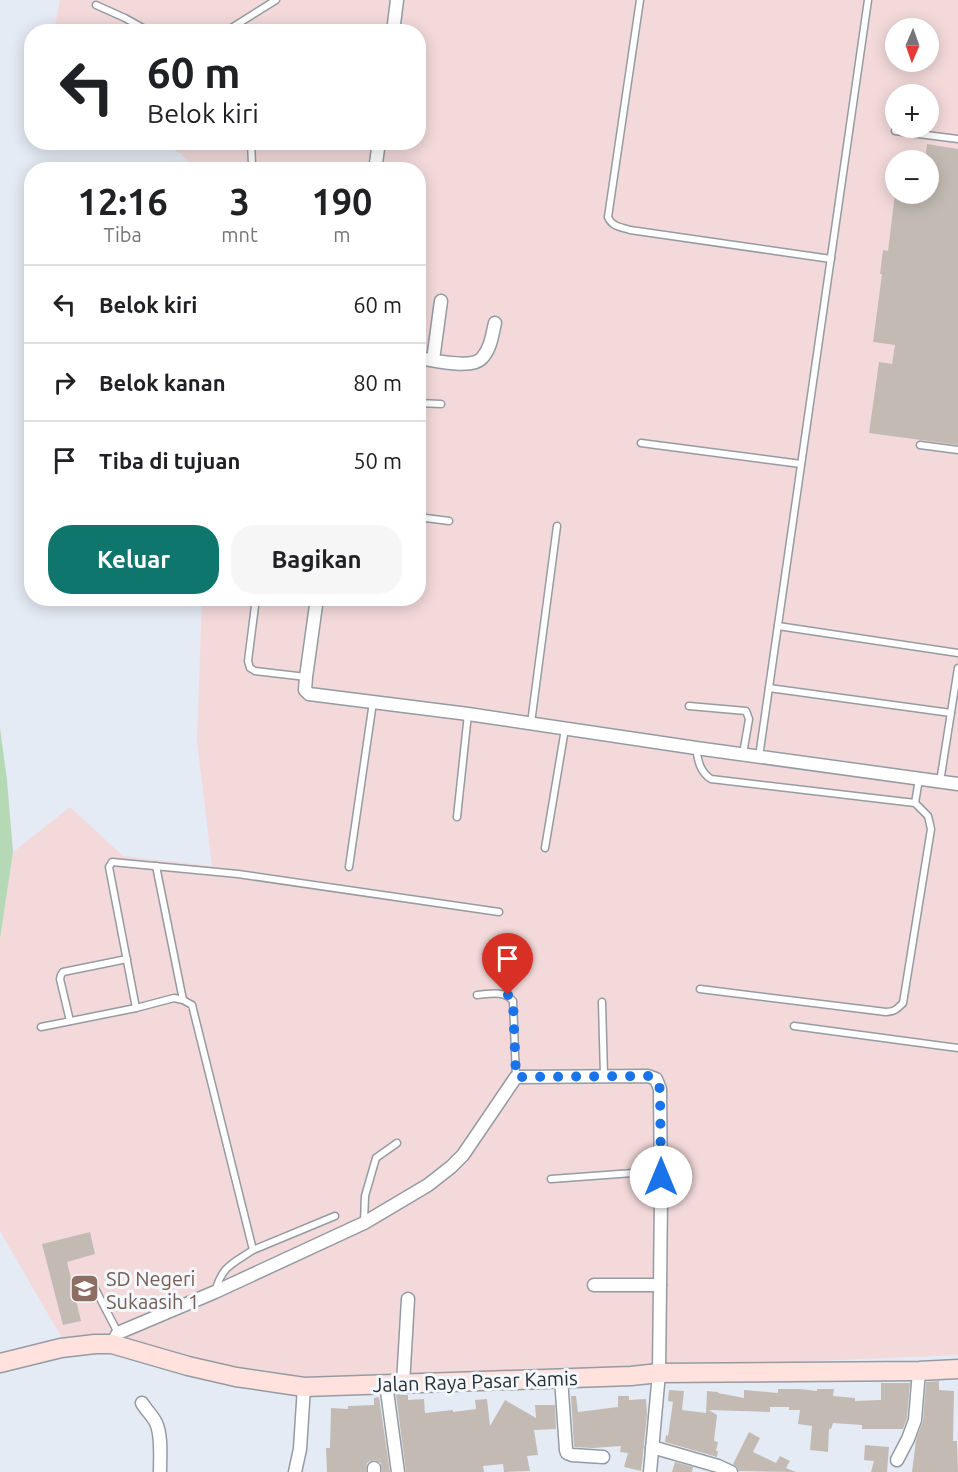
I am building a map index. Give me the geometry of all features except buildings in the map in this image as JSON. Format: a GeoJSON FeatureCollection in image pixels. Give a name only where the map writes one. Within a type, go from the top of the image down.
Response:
{"type":"FeatureCollection","features":[{"type":"Feature","properties":{"kind":"main road","name":"Jalan Raya Pasar Kamis"},"geometry":{"type":"LineString","coordinates":[[0,1363],[115,1338],[207,1371],[304,1387],[632,1376],[659,1373],[958,1369]]}},
{"type":"Feature","properties":{"kind":"street"},"geometry":{"type":"LineString","coordinates":[[394,24],[397,0]]}},
{"type":"Feature","properties":{"kind":"street"},"geometry":{"type":"LineString","coordinates":[[433,360],[441,301]]}},
{"type":"Feature","properties":{"kind":"street"},"geometry":{"type":"LineString","coordinates":[[426,359],[467,365],[476,363],[482,359],[489,347],[495,322]]}},
{"type":"Feature","properties":{"kind":"street"},"geometry":{"type":"LineString","coordinates":[[316,606],[306,677],[305,690],[309,694],[468,714],[958,784]]}},
{"type":"Feature","properties":{"kind":"street"},"geometry":{"type":"LineString","coordinates":[[115,1338],[364,1223],[428,1185],[463,1155],[516,1077],[648,1076],[658,1082],[661,1115],[659,1373],[650,1472]]}},
{"type":"Feature","properties":{"kind":"street"},"geometry":{"type":"LineString","coordinates":[[594,1285],[660,1285]]}},
{"type":"Feature","properties":{"kind":"street"},"geometry":{"type":"LineString","coordinates":[[398,1472],[395,1384],[408,1299]]}},
{"type":"Feature","properties":{"kind":"street"},"geometry":{"type":"LineString","coordinates":[[897,1460],[915,1420],[919,1371]]}},
{"type":"Feature","properties":{"kind":"street"},"geometry":{"type":"LineString","coordinates":[[561,1378],[567,1453],[603,1457]]}},
{"type":"Feature","properties":{"kind":"street"},"geometry":{"type":"LineString","coordinates":[[295,1472],[300,1449],[304,1387]]}},
{"type":"Feature","properties":{"kind":"street"},"geometry":{"type":"LineString","coordinates":[[142,1403],[156,1421],[159,1431],[160,1472]]}},
{"type":"Feature","properties":{"kind":"street"},"geometry":{"type":"LineString","coordinates":[[652,1447],[731,1472]]}},
{"type":"Feature","properties":{"kind":"lane"},"geometry":{"type":"LineString","coordinates":[[238,24],[276,0]]}},
{"type":"Feature","properties":{"kind":"lane"},"geometry":{"type":"LineString","coordinates":[[640,0],[608,217],[610,222],[630,230],[831,259]]}},
{"type":"Feature","properties":{"kind":"lane"},"geometry":{"type":"LineString","coordinates":[[759,757],[868,0]]}},
{"type":"Feature","properties":{"kind":"lane"},"geometry":{"type":"LineString","coordinates":[[96,5],[136,24]]}},
{"type":"Feature","properties":{"kind":"lane"},"geometry":{"type":"LineString","coordinates":[[939,137],[958,139]]}},
{"type":"Feature","properties":{"kind":"lane"},"geometry":{"type":"LineString","coordinates":[[426,403],[441,404]]}},
{"type":"Feature","properties":{"kind":"lane"},"geometry":{"type":"LineString","coordinates":[[641,443],[801,464]]}},
{"type":"Feature","properties":{"kind":"lane"},"geometry":{"type":"LineString","coordinates":[[920,446],[958,450]]}},
{"type":"Feature","properties":{"kind":"lane"},"geometry":{"type":"LineString","coordinates":[[426,518],[448,521]]}},
{"type":"Feature","properties":{"kind":"lane"},"geometry":{"type":"LineString","coordinates":[[531,724],[557,526]]}},
{"type":"Feature","properties":{"kind":"lane"},"geometry":{"type":"LineString","coordinates":[[255,606],[248,661],[250,668],[255,671],[306,677]]}},
{"type":"Feature","properties":{"kind":"lane"},"geometry":{"type":"LineString","coordinates":[[778,626],[958,653]]}},
{"type":"Feature","properties":{"kind":"lane"},"geometry":{"type":"LineString","coordinates":[[940,782],[958,668]]}},
{"type":"Feature","properties":{"kind":"lane"},"geometry":{"type":"LineString","coordinates":[[769,688],[951,713]]}},
{"type":"Feature","properties":{"kind":"lane"},"geometry":{"type":"LineString","coordinates":[[349,867],[374,701]]}},
{"type":"Feature","properties":{"kind":"lane"},"geometry":{"type":"LineString","coordinates":[[689,706],[746,711],[749,718],[743,755]]}},
{"type":"Feature","properties":{"kind":"lane"},"geometry":{"type":"LineString","coordinates":[[457,817],[468,714]]}},
{"type":"Feature","properties":{"kind":"lane"},"geometry":{"type":"LineString","coordinates":[[545,848],[566,729]]}},
{"type":"Feature","properties":{"kind":"lane"},"geometry":{"type":"LineString","coordinates":[[696,748],[704,775],[711,779],[915,803],[928,816],[931,829],[903,1003],[897,1009],[886,1012],[699,989]]}},
{"type":"Feature","properties":{"kind":"lane"},"geometry":{"type":"LineString","coordinates":[[915,803],[919,779]]}},
{"type":"Feature","properties":{"kind":"lane"},"geometry":{"type":"LineString","coordinates":[[136,1008],[109,867],[110,864],[116,862],[238,874],[499,912]]}},
{"type":"Feature","properties":{"kind":"lane"},"geometry":{"type":"LineString","coordinates":[[156,866],[183,1000]]}},
{"type":"Feature","properties":{"kind":"lane"},"geometry":{"type":"LineString","coordinates":[[70,1021],[60,979],[63,972],[127,959]]}},
{"type":"Feature","properties":{"kind":"lane"},"geometry":{"type":"LineString","coordinates":[[477,995],[502,993],[508,995],[513,1001],[516,1077]]}},
{"type":"Feature","properties":{"kind":"lane"},"geometry":{"type":"LineString","coordinates":[[41,1027],[174,998],[192,1005],[253,1250]]}},
{"type":"Feature","properties":{"kind":"lane"},"geometry":{"type":"LineString","coordinates":[[602,1002],[604,1077]]}},
{"type":"Feature","properties":{"kind":"lane"},"geometry":{"type":"LineString","coordinates":[[794,1026],[958,1048]]}},
{"type":"Feature","properties":{"kind":"lane"},"geometry":{"type":"LineString","coordinates":[[364,1223],[365,1196],[376,1158],[397,1143]]}},
{"type":"Feature","properties":{"kind":"lane"},"geometry":{"type":"LineString","coordinates":[[551,1179],[633,1173],[639,1178],[644,1191],[649,1196],[661,1198]]}},
{"type":"Feature","properties":{"kind":"lane"},"geometry":{"type":"LineString","coordinates":[[214,1292],[223,1271],[253,1250],[335,1216]]}},
{"type":"Feature","properties":{"kind":"lane"},"geometry":{"type":"LineString","coordinates":[[90,1279],[115,1338]]}},
{"type":"Feature","properties":{"kind":"shaded area"},"geometry":{"type":"Polygon","coordinates":[[[60,0],[958,0],[958,1355],[301,1383],[63,1340],[0,1231],[0,939],[13,852],[70,807],[123,856],[212,866],[197,741],[202,606],[426,606],[426,162],[188,162],[174,150],[426,150],[426,24],[55,24],[60,0]]]}},
{"type":"Feature","properties":{"kind":"green space"},"geometry":{"type":"Polygon","coordinates":[[[0,728],[13,852],[0,939],[0,728]]]}},
{"type":"Feature","properties":{"kind":"place","name":"SD Negeri Sukaasih 1"},"geometry":{"type":"Point","coordinates":[85,1289]}},
{"type":"Feature","properties":{"kind":"route"},"geometry":{"type":"LineString","coordinates":[[508,995],[513,1001],[516,1077],[648,1076],[656,1079],[660,1089],[661,1177]]}}]}
